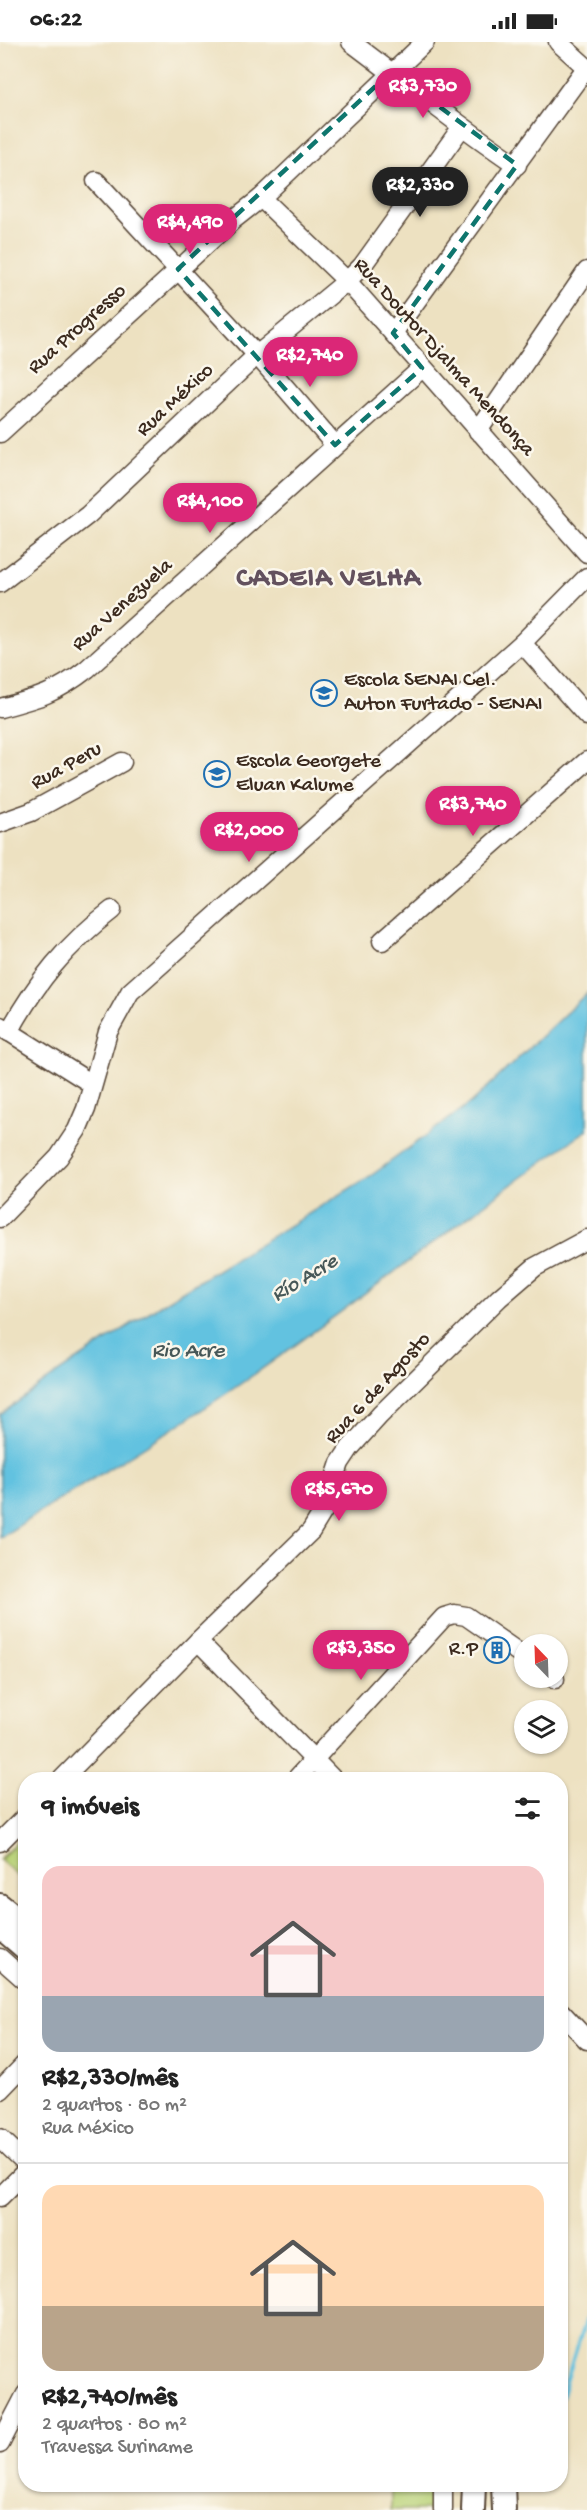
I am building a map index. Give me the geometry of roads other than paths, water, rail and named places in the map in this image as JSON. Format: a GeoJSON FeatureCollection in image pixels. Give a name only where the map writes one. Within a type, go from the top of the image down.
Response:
{"type":"FeatureCollection","features":[{"type":"Feature","properties":{"kind":"main road"},"geometry":{"type":"LineString","coordinates":[[0,1905],[18,1920]]}},
{"type":"Feature","properties":{"kind":"main road"},"geometry":{"type":"LineString","coordinates":[[0,1927],[18,1942]]}},
{"type":"Feature","properties":{"kind":"main road"},"geometry":{"type":"LineString","coordinates":[[473,2510],[474,2492]]}},
{"type":"Feature","properties":{"kind":"main road"},"geometry":{"type":"LineString","coordinates":[[503,2492],[504,2510]]}},
{"type":"Feature","properties":{"kind":"street"},"geometry":{"type":"LineString","coordinates":[[351,42],[392,71],[461,128],[517,165]]}},
{"type":"Feature","properties":{"kind":"street","name":"Rua Progresso"},"geometry":{"type":"LineString","coordinates":[[0,433],[178,269],[261,198],[425,42]]}},
{"type":"Feature","properties":{"kind":"street"},"geometry":{"type":"LineString","coordinates":[[393,333],[587,68],[558,42]]}},
{"type":"Feature","properties":{"kind":"street","name":"Rua México"},"geometry":{"type":"LineString","coordinates":[[0,583],[88,515],[257,355],[347,281],[362,266],[461,128]]}},
{"type":"Feature","properties":{"kind":"street"},"geometry":{"type":"LineString","coordinates":[[96,181],[257,355],[335,446]]}},
{"type":"Feature","properties":{"kind":"street","name":"Rua Doutor Djalma Mendonça"},"geometry":{"type":"LineString","coordinates":[[261,198],[347,281],[587,553]]}},
{"type":"Feature","properties":{"kind":"street"},"geometry":{"type":"LineString","coordinates":[[478,431],[587,271]]}},
{"type":"Feature","properties":{"kind":"street","name":"Rua Venezuela"},"geometry":{"type":"LineString","coordinates":[[0,708],[38,698],[62,688],[87,669],[423,368]]}},
{"type":"Feature","properties":{"kind":"street"},"geometry":{"type":"LineString","coordinates":[[0,1218],[68,1146],[86,1109],[108,1032],[130,992],[154,968],[285,856],[522,643],[587,577]]}},
{"type":"Feature","properties":{"kind":"street"},"geometry":{"type":"LineString","coordinates":[[522,643],[587,716]]}},
{"type":"Feature","properties":{"kind":"street"},"geometry":{"type":"LineString","coordinates":[[382,941],[587,761]]}},
{"type":"Feature","properties":{"kind":"street","name":"Rua Peru"},"geometry":{"type":"LineString","coordinates":[[0,824],[31,812],[122,762]]}},
{"type":"Feature","properties":{"kind":"street"},"geometry":{"type":"LineString","coordinates":[[92,1084],[4,1029],[54,964],[74,942],[112,910]]}},
{"type":"Feature","properties":{"kind":"street","name":"Rua 6 de Agosto"},"geometry":{"type":"LineString","coordinates":[[69,1772],[198,1641],[311,1532],[325,1508],[340,1463],[350,1448],[380,1415],[499,1298],[535,1267],[587,1239]]}},
{"type":"Feature","properties":{"kind":"street"},"geometry":{"type":"LineString","coordinates":[[303,1772],[444,1617],[454,1614],[466,1616],[514,1649]]}},
{"type":"Feature","properties":{"kind":"street"},"geometry":{"type":"LineString","coordinates":[[198,1641],[326,1772]]}},
{"type":"Feature","properties":{"kind":"street"},"geometry":{"type":"LineString","coordinates":[[0,1842],[18,1824]]}},
{"type":"Feature","properties":{"kind":"street"},"geometry":{"type":"LineString","coordinates":[[0,1958],[18,1974]]}},
{"type":"Feature","properties":{"kind":"street"},"geometry":{"type":"LineString","coordinates":[[568,2020],[587,2040]]}},
{"type":"Feature","properties":{"kind":"street"},"geometry":{"type":"LineString","coordinates":[[0,2090],[18,2071]]}},
{"type":"Feature","properties":{"kind":"street"},"geometry":{"type":"LineString","coordinates":[[0,2138],[18,2155]]}},
{"type":"Feature","properties":{"kind":"street"},"geometry":{"type":"LineString","coordinates":[[0,2197],[18,2179]]}},
{"type":"Feature","properties":{"kind":"street"},"geometry":{"type":"LineString","coordinates":[[0,2444],[18,2409]]}},
{"type":"Feature","properties":{"kind":"street"},"geometry":{"type":"LineString","coordinates":[[443,2492],[444,2510]]}},
{"type":"Feature","properties":{"kind":"street"},"geometry":{"type":"LineString","coordinates":[[514,2492],[515,2510]]}},
{"type":"Feature","properties":{"kind":"water","name":"Rio Acre"},"geometry":{"type":"Polygon","coordinates":[[[587,993],[587,1130],[246,1380],[0,1538],[0,1415],[56,1374],[160,1305],[372,1175],[472,1102],[587,993]]]}},
{"type":"Feature","properties":{"kind":"waterway"},"geometry":{"type":"LineString","coordinates":[[568,2376],[587,2315]]}},
{"type":"Feature","properties":{"kind":"place","name":"Escola SENAI Cel. Auton Furtado - SENAI"},"geometry":{"type":"Point","coordinates":[324,693]}},
{"type":"Feature","properties":{"kind":"place","name":"Escola Georgete Eluan Kalume"},"geometry":{"type":"Point","coordinates":[217,774]}},
{"type":"Feature","properties":{"kind":"place","name":"R.P"},"geometry":{"type":"Point","coordinates":[497,1650]}},
{"type":"Feature","properties":{"kind":"district","name":"CADEIA VELHA"},"geometry":{"type":"Point","coordinates":[329,580]}},
{"type":"Feature","properties":{"kind":"water label","name":"Río Acre"},"geometry":{"type":"Point","coordinates":[305,1279]}}]}
